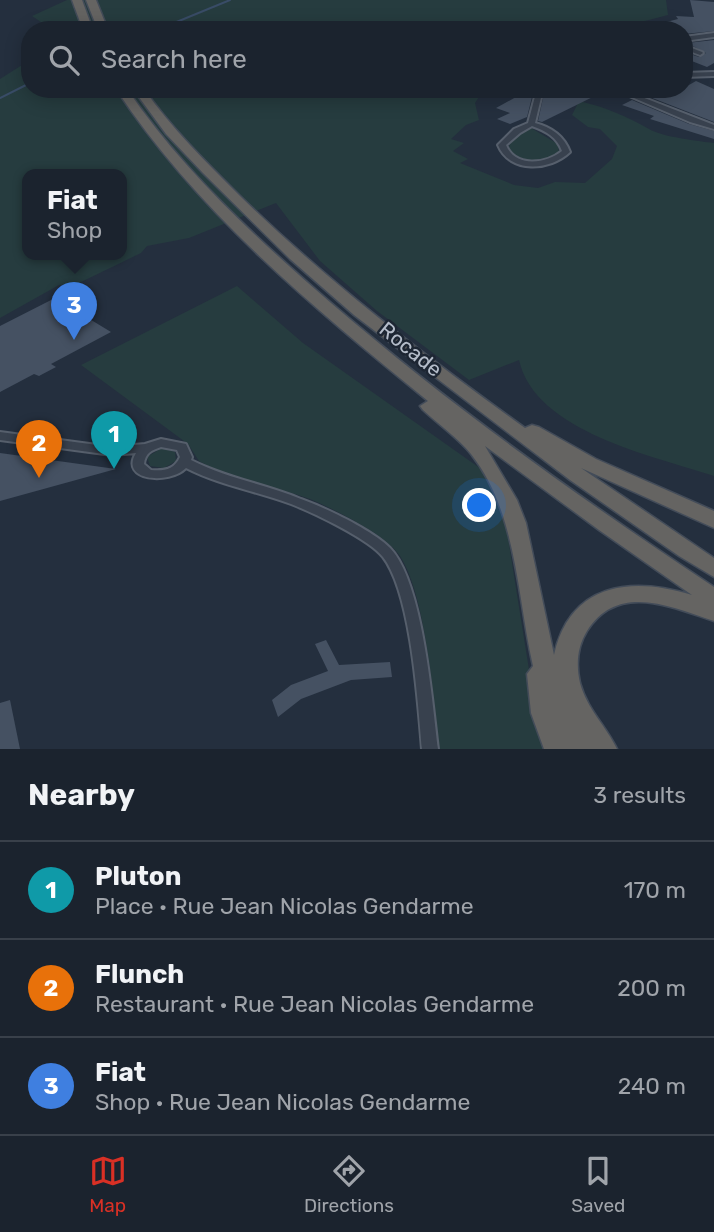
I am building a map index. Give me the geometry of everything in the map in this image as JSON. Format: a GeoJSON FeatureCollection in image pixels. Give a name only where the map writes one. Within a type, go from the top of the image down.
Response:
{"type":"FeatureCollection","features":[{"type":"Feature","properties":{"kind":"highway"},"geometry":{"type":"LineString","coordinates":[[77,0],[85,21]]}},
{"type":"Feature","properties":{"kind":"highway"},"geometry":{"type":"LineString","coordinates":[[91,0],[99,21]]}},
{"type":"Feature","properties":{"kind":"highway","name":"Rocade"},"geometry":{"type":"LineString","coordinates":[[128,98],[170,155],[214,202],[250,239],[349,327],[429,393],[528,467],[714,598]]}},
{"type":"Feature","properties":{"kind":"highway"},"geometry":{"type":"LineString","coordinates":[[145,98],[188,151],[269,233],[338,294],[429,367],[539,448],[714,569]]}},
{"type":"Feature","properties":{"kind":"highway"},"geometry":{"type":"LineString","coordinates":[[349,327],[478,450],[507,500],[516,523],[551,690],[567,730],[579,749]]}},
{"type":"Feature","properties":{"kind":"highway"},"geometry":{"type":"LineString","coordinates":[[429,367],[589,464],[714,520]]}},
{"type":"Feature","properties":{"kind":"highway"},"geometry":{"type":"LineString","coordinates":[[604,749],[584,722],[566,673],[566,649],[580,618],[607,599],[635,592],[686,599],[714,612]]}},
{"type":"Feature","properties":{"kind":"highway"},"geometry":{"type":"LineString","coordinates":[[539,635],[538,685],[543,713],[557,749]]}},
{"type":"Feature","properties":{"kind":"street"},"geometry":{"type":"LineString","coordinates":[[693,37],[714,35]]}},
{"type":"Feature","properties":{"kind":"street"},"geometry":{"type":"LineString","coordinates":[[693,50],[700,53]]}},
{"type":"Feature","properties":{"kind":"street"},"geometry":{"type":"LineString","coordinates":[[693,75],[714,74]]}},
{"type":"Feature","properties":{"kind":"street"},"geometry":{"type":"LineString","coordinates":[[531,124],[546,129],[564,144],[566,152],[560,159],[536,164],[509,158],[503,152],[502,145],[507,139],[531,124],[538,98]]}},
{"type":"Feature","properties":{"kind":"street"},"geometry":{"type":"LineString","coordinates":[[642,98],[714,127]]}},
{"type":"Feature","properties":{"kind":"street"},"geometry":{"type":"LineString","coordinates":[[0,436],[112,451],[146,448],[161,443],[176,444],[185,452],[184,462],[174,471],[160,475],[146,473],[138,461],[112,451]]}},
{"type":"Feature","properties":{"kind":"street"},"geometry":{"type":"LineString","coordinates":[[138,461],[146,448]]}},
{"type":"Feature","properties":{"kind":"street"},"geometry":{"type":"LineString","coordinates":[[184,462],[205,472],[298,502],[340,523],[385,551],[396,566],[409,605],[430,749]]}},
{"type":"Feature","properties":{"kind":"green space"},"geometry":{"type":"Polygon","coordinates":[[[67,0],[666,0],[668,15],[645,21],[40,21],[32,16],[67,0]]]}},
{"type":"Feature","properties":{"kind":"green space"},"geometry":{"type":"Polygon","coordinates":[[[21,66],[21,98],[478,98],[475,103],[479,120],[466,125],[451,139],[464,143],[453,151],[468,159],[460,163],[514,185],[538,188],[555,182],[585,183],[612,159],[617,146],[600,129],[588,127],[572,115],[579,101],[615,112],[655,132],[714,143],[714,476],[600,438],[572,423],[548,406],[530,385],[519,360],[469,380],[377,311],[320,261],[276,203],[189,238],[147,246],[141,253],[127,260],[127,169],[22,169],[22,260],[127,260],[77,284],[59,285],[0,318],[0,79],[21,66]]]}},
{"type":"Feature","properties":{"kind":"green space"},"geometry":{"type":"Polygon","coordinates":[[[531,128],[558,144],[559,152],[548,159],[536,161],[511,153],[509,146],[518,133],[531,128]]]}},
{"type":"Feature","properties":{"kind":"green space"},"geometry":{"type":"Polygon","coordinates":[[[237,286],[303,343],[484,471],[502,500],[534,701],[550,749],[440,749],[422,621],[409,574],[393,548],[359,523],[320,503],[225,474],[199,461],[188,444],[81,365],[237,286]]]}},
{"type":"Feature","properties":{"kind":"green space"},"geometry":{"type":"Polygon","coordinates":[[[162,448],[175,452],[176,461],[164,468],[150,466],[147,457],[162,448]]]}},
{"type":"Feature","properties":{"kind":"building"},"geometry":{"type":"Polygon","coordinates":[[[690,0],[714,2],[714,31],[693,33],[693,21],[670,21],[678,19],[676,16],[694,17],[690,0]]]}},
{"type":"Feature","properties":{"kind":"building"},"geometry":{"type":"Polygon","coordinates":[[[714,40],[714,63],[707,67],[693,62],[693,55],[699,57],[706,53],[693,46],[693,42],[714,40]]]}},
{"type":"Feature","properties":{"kind":"building"},"geometry":{"type":"Polygon","coordinates":[[[696,81],[714,89],[714,122],[652,98],[693,98],[693,83],[696,81]]]}},
{"type":"Feature","properties":{"kind":"building"},"geometry":{"type":"Polygon","coordinates":[[[514,98],[532,98],[527,117],[510,124],[497,119],[510,113],[496,108],[514,98]]]}},
{"type":"Feature","properties":{"kind":"building"},"geometry":{"type":"Polygon","coordinates":[[[543,98],[591,98],[542,122],[538,121],[543,98]]]}},
{"type":"Feature","properties":{"kind":"building"},"geometry":{"type":"Polygon","coordinates":[[[632,100],[689,124],[714,131],[714,139],[650,119],[654,116],[622,105],[632,100]]]}},
{"type":"Feature","properties":{"kind":"building"},"geometry":{"type":"Polygon","coordinates":[[[55,298],[111,332],[51,364],[56,367],[39,376],[34,374],[0,392],[0,326],[55,298]]]}},
{"type":"Feature","properties":{"kind":"building"},"geometry":{"type":"Polygon","coordinates":[[[0,453],[116,469],[0,501],[0,453]]]}},
{"type":"Feature","properties":{"kind":"building"},"geometry":{"type":"Polygon","coordinates":[[[326,640],[339,665],[390,662],[392,677],[351,680],[301,699],[278,717],[272,700],[291,685],[328,671],[315,644],[326,640]]]}},
{"type":"Feature","properties":{"kind":"building"},"geometry":{"type":"Polygon","coordinates":[[[10,700],[20,749],[0,749],[0,703],[10,700]]]}},
{"type":"Feature","properties":{"kind":"waterway"},"geometry":{"type":"LineString","coordinates":[[179,21],[230,0]]}},
{"type":"Feature","properties":{"kind":"waterway"},"geometry":{"type":"LineString","coordinates":[[0,98],[21,88]]}},
{"type":"Feature","properties":{"kind":"place","name":"Fiat"},"geometry":{"type":"Point","coordinates":[74,340]}},
{"type":"Feature","properties":{"kind":"place","name":"Pluton"},"geometry":{"type":"Point","coordinates":[114,469]}},
{"type":"Feature","properties":{"kind":"place","name":"Flunch"},"geometry":{"type":"Point","coordinates":[39,478]}}]}
